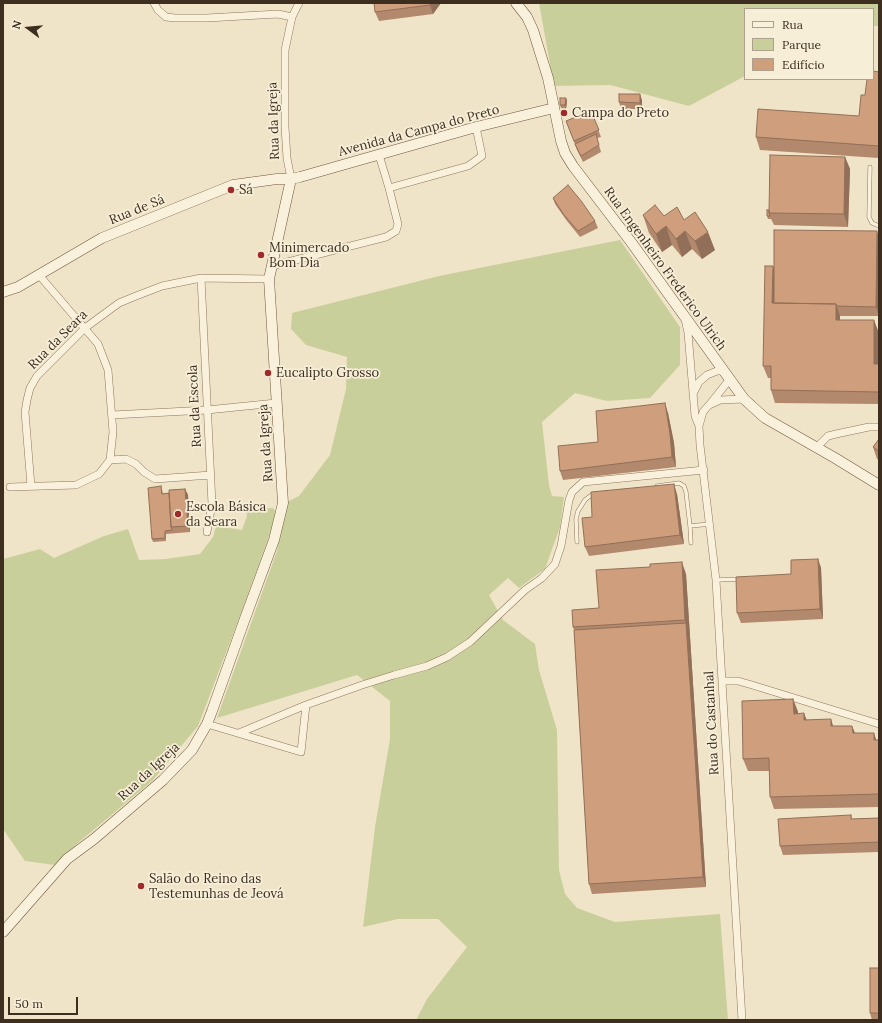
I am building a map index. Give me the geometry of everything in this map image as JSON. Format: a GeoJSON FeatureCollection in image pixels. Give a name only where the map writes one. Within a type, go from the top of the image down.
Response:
{"type":"FeatureCollection","features":[{"type":"Feature","properties":{"kind":"street"},"geometry":{"type":"LineString","coordinates":[[154,3],[158,10],[166,17],[175,18],[207,18],[278,14],[292,17]]}},
{"type":"Feature","properties":{"kind":"street","name":"Rua da Igreja"},"geometry":{"type":"LineString","coordinates":[[3,932],[67,859],[94,839],[163,780],[192,750],[207,724],[274,540],[283,503],[269,279],[291,179],[287,158],[285,127],[285,50],[292,17],[299,3]]}},
{"type":"Feature","properties":{"kind":"street","name":"Rua Engenheiro Frederico Ulrich"},"geometry":{"type":"LineString","coordinates":[[516,3],[527,17],[533,30],[548,78],[561,141],[573,166],[631,242],[744,399],[765,418],[879,485]]}},
{"type":"Feature","properties":{"kind":"street","name":"Avenida da Campa do Preto"},"geometry":{"type":"LineString","coordinates":[[291,179],[476,127],[554,108]]}},
{"type":"Feature","properties":{"kind":"street"},"geometry":{"type":"LineString","coordinates":[[389,188],[468,166],[482,156],[476,127]]}},
{"type":"Feature","properties":{"kind":"street"},"geometry":{"type":"LineString","coordinates":[[272,266],[386,237],[396,231],[398,224],[379,155]]}},
{"type":"Feature","properties":{"kind":"street","name":"Rua de Sá"},"geometry":{"type":"LineString","coordinates":[[3,292],[18,287],[102,238],[233,185],[277,179],[291,179]]}},
{"type":"Feature","properties":{"kind":"street"},"geometry":{"type":"LineString","coordinates":[[10,487],[76,485],[99,474],[110,460],[113,432],[108,370],[98,344],[39,275]]}},
{"type":"Feature","properties":{"kind":"street","name":"Rua da Seara"},"geometry":{"type":"LineString","coordinates":[[31,486],[25,412],[30,388],[37,376],[85,328],[119,303],[162,286],[202,278],[269,279]]}},
{"type":"Feature","properties":{"kind":"street","name":"Rua da Escola"},"geometry":{"type":"LineString","coordinates":[[202,278],[212,504],[207,532]]}},
{"type":"Feature","properties":{"kind":"street","name":"Rua do Castanhal"},"geometry":{"type":"LineString","coordinates":[[685,319],[688,333],[695,416],[699,426],[716,580],[742,1020]]}},
{"type":"Feature","properties":{"kind":"street"},"geometry":{"type":"LineString","coordinates":[[693,394],[699,382],[707,375],[717,371],[727,375]]}},
{"type":"Feature","properties":{"kind":"street","name":"Rua do Castanhal"},"geometry":{"type":"LineString","coordinates":[[699,426],[703,412],[709,405],[727,375]]}},
{"type":"Feature","properties":{"kind":"street"},"geometry":{"type":"LineString","coordinates":[[709,405],[720,400],[744,399]]}},
{"type":"Feature","properties":{"kind":"street"},"geometry":{"type":"LineString","coordinates":[[112,415],[207,410],[276,404]]}},
{"type":"Feature","properties":{"kind":"street"},"geometry":{"type":"LineString","coordinates":[[816,448],[828,436],[879,427]]}},
{"type":"Feature","properties":{"kind":"street"},"geometry":{"type":"LineString","coordinates":[[110,460],[126,459],[136,464],[144,472],[155,479],[211,474]]}},
{"type":"Feature","properties":{"kind":"street"},"geometry":{"type":"LineString","coordinates":[[239,733],[306,705],[387,677],[427,666],[447,657],[470,642],[525,590],[542,578],[555,564],[561,546],[569,500],[572,492],[583,482],[704,470]]}},
{"type":"Feature","properties":{"kind":"street"},"geometry":{"type":"LineString","coordinates":[[722,681],[738,681],[879,724]]}},
{"type":"Feature","properties":{"kind":"street"},"geometry":{"type":"LineString","coordinates":[[207,724],[301,752],[306,705]]}},
{"type":"Feature","properties":{"kind":"lane"},"geometry":{"type":"LineString","coordinates":[[870,166],[869,217],[872,223],[879,226]]}},
{"type":"Feature","properties":{"kind":"lane"},"geometry":{"type":"LineString","coordinates":[[650,487],[679,483],[684,486],[686,492],[691,543]]}},
{"type":"Feature","properties":{"kind":"lane"},"geometry":{"type":"LineString","coordinates":[[577,542],[576,519],[578,511],[585,500],[590,496],[597,495]]}},
{"type":"Feature","properties":{"kind":"lane"},"geometry":{"type":"LineString","coordinates":[[690,526],[710,524]]}},
{"type":"Feature","properties":{"kind":"lane"},"geometry":{"type":"LineString","coordinates":[[716,580],[746,578]]}},
{"type":"Feature","properties":{"kind":"green space"},"geometry":{"type":"Polygon","coordinates":[[[539,3],[879,3],[879,26],[874,26],[874,8],[744,8],[744,77],[689,106],[610,85],[554,86],[539,3]]]}},
{"type":"Feature","properties":{"kind":"green space"},"geometry":{"type":"Polygon","coordinates":[[[620,240],[680,327],[680,365],[650,398],[607,401],[575,393],[542,422],[549,485],[552,496],[564,497],[560,527],[545,569],[519,588],[508,578],[489,595],[503,620],[535,644],[539,670],[557,730],[559,870],[565,894],[577,908],[615,922],[720,914],[728,1020],[416,1020],[427,999],[467,947],[438,919],[398,919],[363,927],[375,827],[390,739],[390,701],[357,675],[217,718],[277,551],[287,502],[299,496],[330,455],[346,389],[347,357],[306,345],[291,329],[292,313],[439,276],[620,240]]]}},
{"type":"Feature","properties":{"kind":"green space"},"geometry":{"type":"Polygon","coordinates":[[[273,508],[277,514],[198,726],[152,781],[78,843],[55,865],[25,861],[3,829],[3,559],[40,549],[54,558],[104,536],[128,529],[139,560],[166,559],[200,554],[213,537],[216,526],[242,530],[247,516],[246,510],[273,508]]]}},
{"type":"Feature","properties":{"kind":"building"},"geometry":{"type":"Polygon","coordinates":[[[374,3],[431,3],[430,5],[375,12],[374,3]]]}},
{"type":"Feature","properties":{"kind":"building"},"geometry":{"type":"Polygon","coordinates":[[[874,71],[879,72],[879,146],[756,137],[758,109],[859,116],[861,95],[865,95],[867,80],[874,80],[874,71]]]}},
{"type":"Feature","properties":{"kind":"building"},"geometry":{"type":"Polygon","coordinates":[[[619,94],[640,94],[640,103],[619,102],[619,94]]]}},
{"type":"Feature","properties":{"kind":"building"},"geometry":{"type":"Polygon","coordinates":[[[560,98],[566,98],[565,105],[560,105],[560,98]]]}},
{"type":"Feature","properties":{"kind":"building"},"geometry":{"type":"Polygon","coordinates":[[[591,111],[599,130],[574,141],[566,121],[591,111]]]}},
{"type":"Feature","properties":{"kind":"building"},"geometry":{"type":"Polygon","coordinates":[[[596,134],[599,145],[581,156],[575,144],[596,134]]]}},
{"type":"Feature","properties":{"kind":"building"},"geometry":{"type":"Polygon","coordinates":[[[770,155],[845,157],[844,214],[769,213],[770,155]]]}},
{"type":"Feature","properties":{"kind":"building"},"geometry":{"type":"Polygon","coordinates":[[[568,185],[595,221],[578,231],[564,215],[553,198],[568,185]]]}},
{"type":"Feature","properties":{"kind":"building"},"geometry":{"type":"Polygon","coordinates":[[[655,205],[664,216],[677,207],[684,220],[695,212],[708,232],[695,241],[685,231],[676,239],[666,226],[656,234],[643,215],[655,205]]]}},
{"type":"Feature","properties":{"kind":"building"},"geometry":{"type":"Polygon","coordinates":[[[767,210],[769,210],[770,216],[767,216],[767,210]]]}},
{"type":"Feature","properties":{"kind":"building"},"geometry":{"type":"Polygon","coordinates":[[[774,230],[877,231],[876,307],[837,306],[836,304],[774,303],[774,230]]]}},
{"type":"Feature","properties":{"kind":"building"},"geometry":{"type":"Polygon","coordinates":[[[765,266],[773,266],[772,303],[836,304],[836,320],[874,320],[874,364],[879,364],[879,392],[771,390],[771,366],[763,366],[765,266]]]}},
{"type":"Feature","properties":{"kind":"building"},"geometry":{"type":"Polygon","coordinates":[[[665,403],[672,457],[560,471],[558,446],[598,442],[596,411],[665,403]]]}},
{"type":"Feature","properties":{"kind":"building"},"geometry":{"type":"Polygon","coordinates":[[[879,439],[879,451],[873,447],[879,439]]]}},
{"type":"Feature","properties":{"kind":"building"},"geometry":{"type":"Polygon","coordinates":[[[674,484],[680,535],[585,547],[582,518],[592,517],[591,492],[674,484]]]}},
{"type":"Feature","properties":{"kind":"building"},"geometry":{"type":"Polygon","coordinates":[[[161,486],[162,494],[169,493],[172,530],[165,531],[165,538],[152,539],[148,488],[161,486]]]}},
{"type":"Feature","properties":{"kind":"building"},"geometry":{"type":"Polygon","coordinates":[[[185,489],[188,526],[171,527],[169,490],[185,489]]]}},
{"type":"Feature","properties":{"kind":"building"},"geometry":{"type":"Polygon","coordinates":[[[818,559],[820,609],[737,613],[736,577],[791,574],[791,560],[818,559]]]}},
{"type":"Feature","properties":{"kind":"building"},"geometry":{"type":"Polygon","coordinates":[[[682,562],[685,620],[573,627],[572,610],[599,608],[596,570],[650,567],[650,564],[682,562]]]}},
{"type":"Feature","properties":{"kind":"building"},"geometry":{"type":"Polygon","coordinates":[[[686,623],[703,877],[589,884],[574,630],[686,623]]]}},
{"type":"Feature","properties":{"kind":"building"},"geometry":{"type":"Polygon","coordinates":[[[793,699],[794,714],[804,713],[804,720],[831,719],[831,726],[852,726],[853,733],[874,733],[874,740],[879,740],[879,794],[770,797],[769,758],[743,759],[742,701],[793,699]]]}},
{"type":"Feature","properties":{"kind":"building"},"geometry":{"type":"Polygon","coordinates":[[[851,815],[851,819],[879,818],[879,842],[780,846],[778,819],[851,815]]]}},
{"type":"Feature","properties":{"kind":"building"},"geometry":{"type":"Polygon","coordinates":[[[870,968],[879,968],[879,1013],[870,1013],[870,968]]]}},
{"type":"Feature","properties":{"kind":"place","name":"Campa do Preto"},"geometry":{"type":"Point","coordinates":[564,113]}},
{"type":"Feature","properties":{"kind":"place","name":"Sá"},"geometry":{"type":"Point","coordinates":[231,190]}},
{"type":"Feature","properties":{"kind":"place","name":"Minimercado Bom Dia"},"geometry":{"type":"Point","coordinates":[261,255]}},
{"type":"Feature","properties":{"kind":"place","name":"Eucalipto Grosso"},"geometry":{"type":"Point","coordinates":[268,373]}},
{"type":"Feature","properties":{"kind":"place","name":"Escola Básica da Seara"},"geometry":{"type":"Point","coordinates":[178,514]}},
{"type":"Feature","properties":{"kind":"place","name":"Salão do Reino das Testemunhas de Jeová"},"geometry":{"type":"Point","coordinates":[141,886]}}]}
